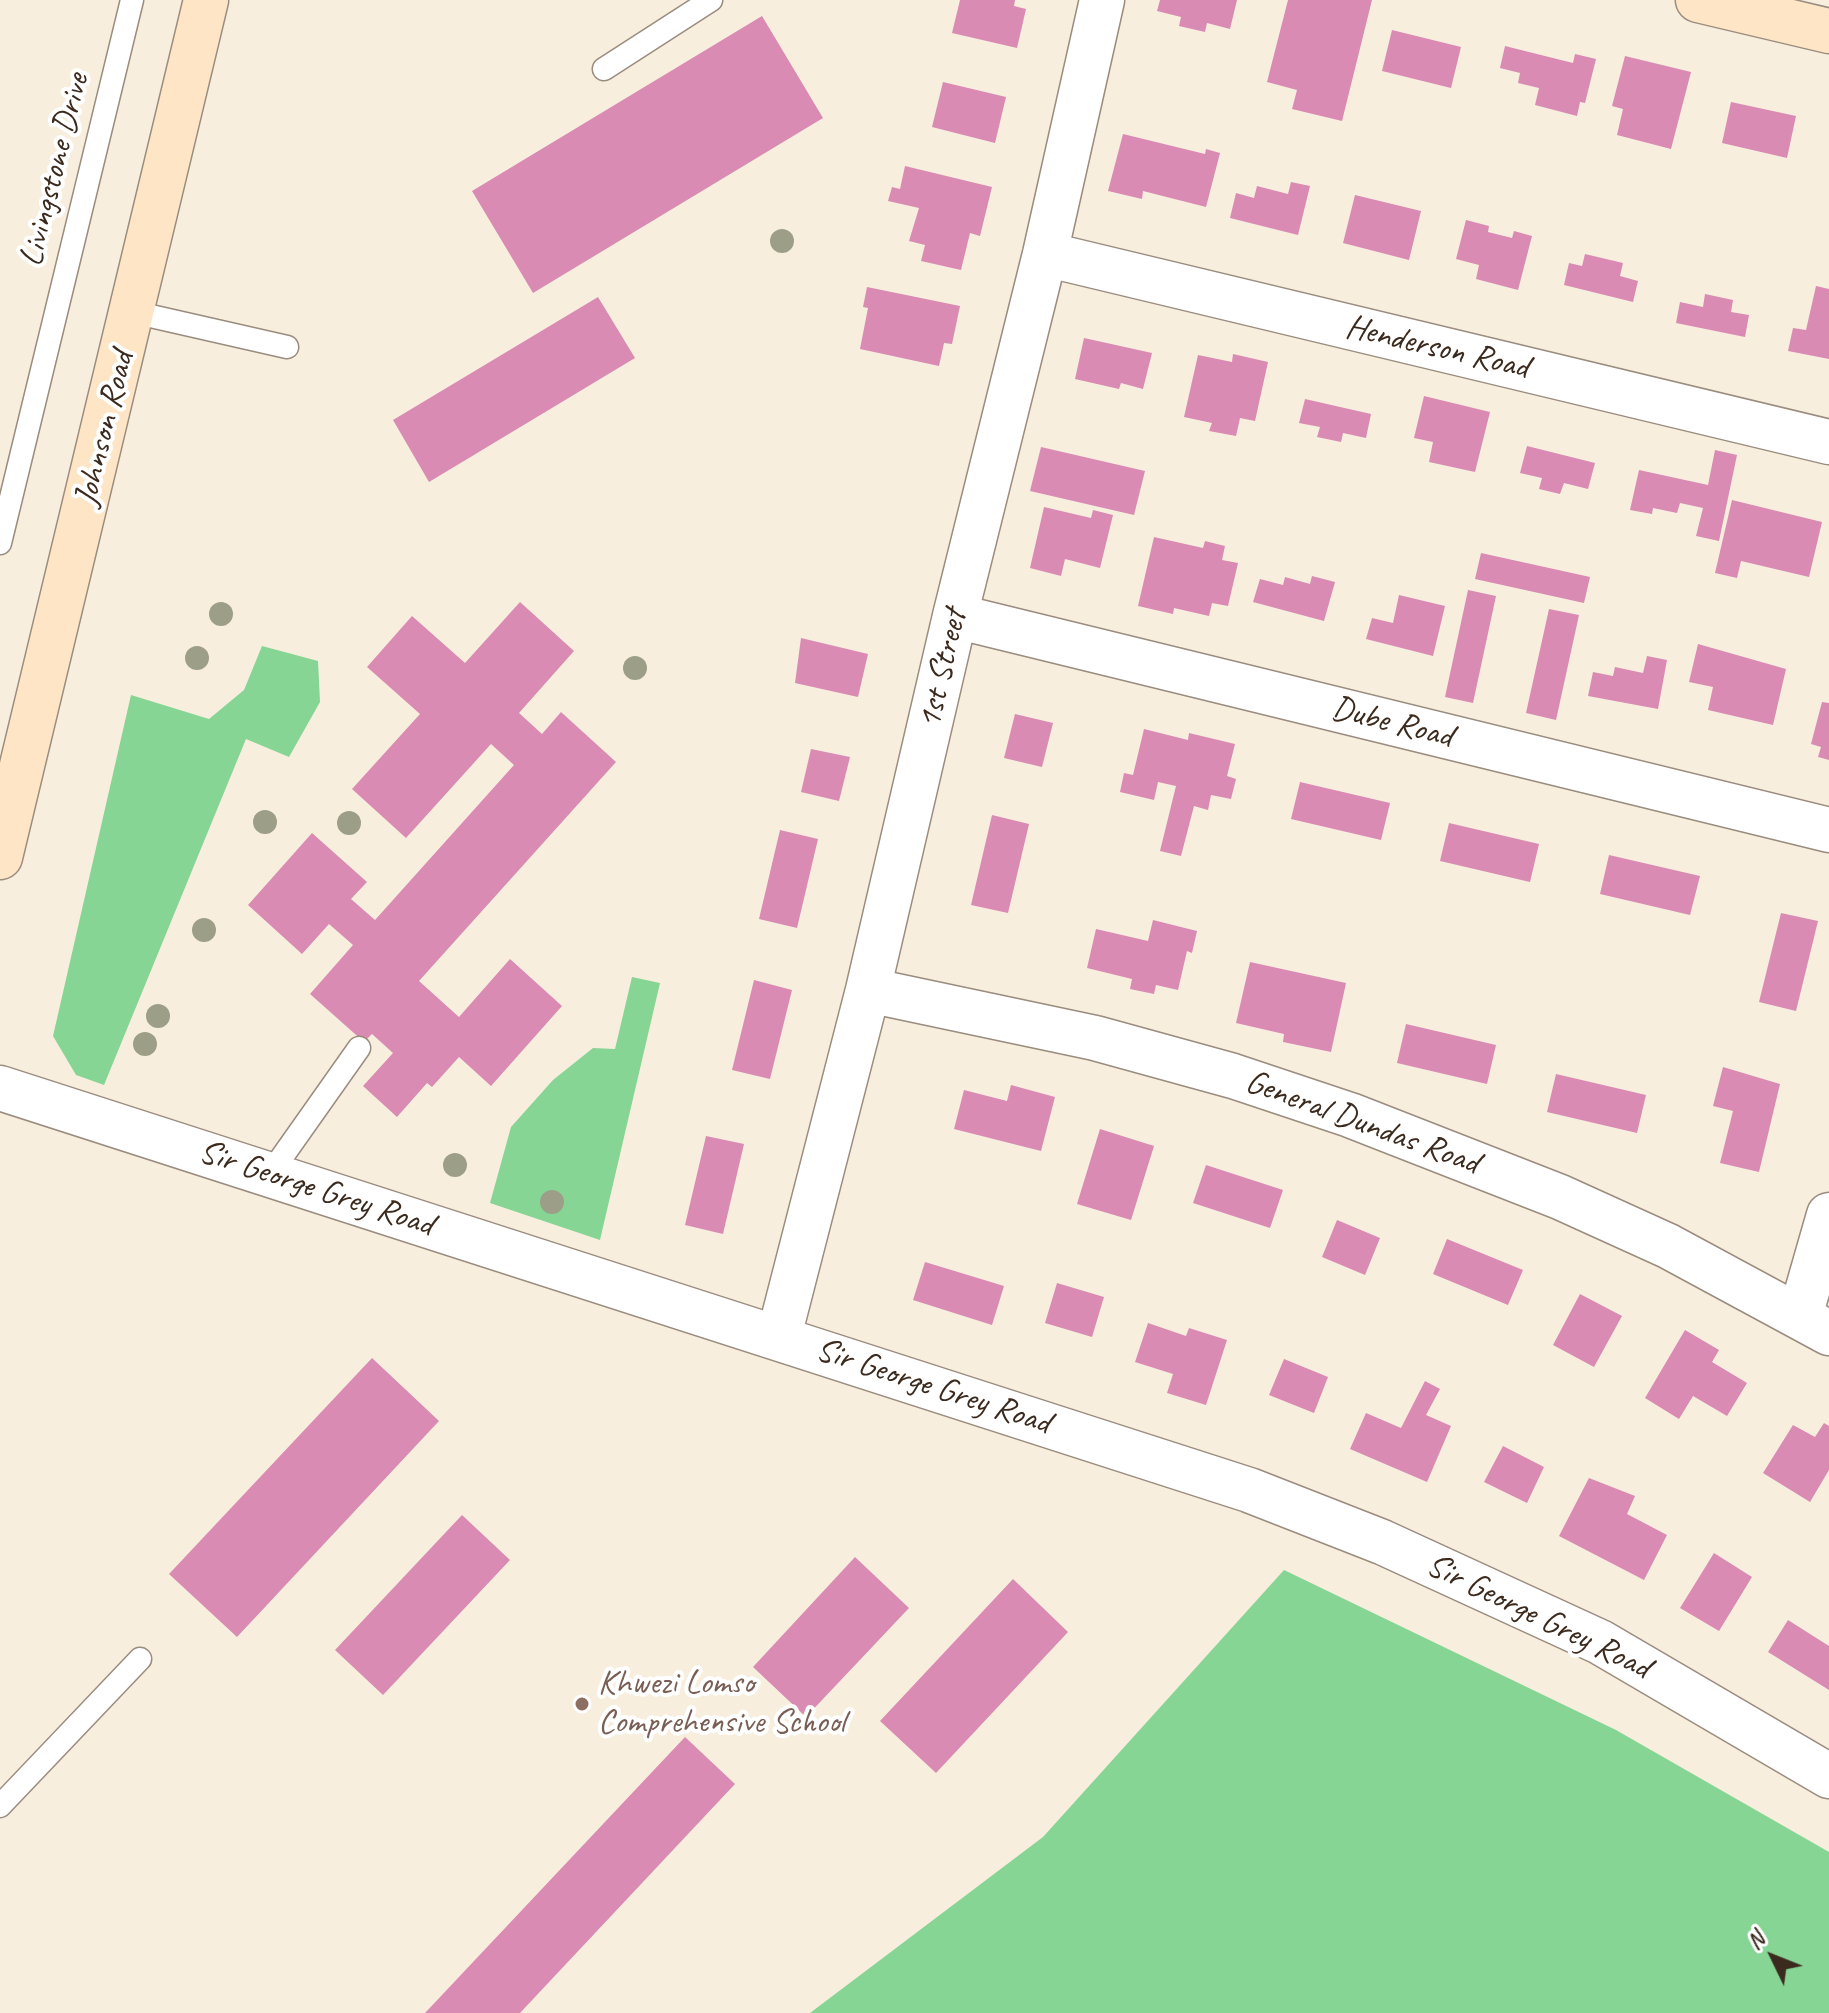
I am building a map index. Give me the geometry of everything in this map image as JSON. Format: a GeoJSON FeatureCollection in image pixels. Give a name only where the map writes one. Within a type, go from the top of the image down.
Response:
{"type":"FeatureCollection","features":[{"type":"Feature","properties":{"kind":"street","name":"Johnson Road"},"geometry":{"type":"LineString","coordinates":[[0,857],[206,0]]}},
{"type":"Feature","properties":{"kind":"street","name":"1st Street"},"geometry":{"type":"LineString","coordinates":[[779,1336],[868,990],[955,616],[1045,254],[1102,0]]}},
{"type":"Feature","properties":{"kind":"street"},"geometry":{"type":"LineString","coordinates":[[1698,0],[1829,31]]}},
{"type":"Feature","properties":{"kind":"street","name":"Henderson Road"},"geometry":{"type":"LineString","coordinates":[[1045,254],[1829,442]]}},
{"type":"Feature","properties":{"kind":"street","name":"Dube Road"},"geometry":{"type":"LineString","coordinates":[[955,616],[1829,830]]}},
{"type":"Feature","properties":{"kind":"street","name":"General Dundas Road"},"geometry":{"type":"LineString","coordinates":[[868,990],[1095,1038],[1233,1076],[1350,1115],[1573,1203],[1668,1246],[1814,1324]]}},
{"type":"Feature","properties":{"kind":"street","name":"Sir George Grey Road"},"geometry":{"type":"LineString","coordinates":[[0,1088],[779,1336],[1249,1490],[1382,1542],[1600,1642],[1829,1776]]}},
{"type":"Feature","properties":{"kind":"street"},"geometry":{"type":"LineString","coordinates":[[1814,1324],[1829,1215]]}},
{"type":"Feature","properties":{"kind":"lane","name":"Livingstone Drive"},"geometry":{"type":"LineString","coordinates":[[0,543],[132,0]]}},
{"type":"Feature","properties":{"kind":"lane"},"geometry":{"type":"LineString","coordinates":[[604,69],[711,0]]}},
{"type":"Feature","properties":{"kind":"lane"},"geometry":{"type":"LineString","coordinates":[[133,312],[287,347]]}},
{"type":"Feature","properties":{"kind":"lane"},"geometry":{"type":"LineString","coordinates":[[270,1174],[359,1048]]}},
{"type":"Feature","properties":{"kind":"lane"},"geometry":{"type":"LineString","coordinates":[[0,1806],[140,1659]]}},
{"type":"Feature","properties":{"kind":"green space"},"geometry":{"type":"Polygon","coordinates":[[[262,646],[318,661],[320,702],[289,757],[246,739],[104,1085],[76,1075],[53,1036],[131,695],[209,719],[244,690],[262,646]]]}},
{"type":"Feature","properties":{"kind":"green space"},"geometry":{"type":"Polygon","coordinates":[[[632,977],[660,983],[600,1240],[490,1203],[511,1127],[553,1080],[593,1048],[615,1049],[632,977]]]}},
{"type":"Feature","properties":{"kind":"green space"},"geometry":{"type":"Polygon","coordinates":[[[1284,1570],[1616,1730],[1829,1852],[1829,2013],[810,2013],[1043,1837],[1284,1570]]]}},
{"type":"Feature","properties":{"kind":"building"},"geometry":{"type":"Polygon","coordinates":[[[960,0],[1015,0],[1014,6],[1026,9],[1017,48],[952,33],[960,0]]]}},
{"type":"Feature","properties":{"kind":"building"},"geometry":{"type":"Polygon","coordinates":[[[1160,0],[1237,0],[1230,29],[1207,23],[1205,32],[1179,26],[1181,17],[1157,11],[1160,0]]]}},
{"type":"Feature","properties":{"kind":"building"},"geometry":{"type":"Polygon","coordinates":[[[1288,0],[1372,0],[1342,121],[1292,109],[1297,90],[1267,82],[1288,0]]]}},
{"type":"Feature","properties":{"kind":"building"},"geometry":{"type":"Polygon","coordinates":[[[762,16],[823,118],[533,293],[472,191],[762,16]]]}},
{"type":"Feature","properties":{"kind":"building"},"geometry":{"type":"Polygon","coordinates":[[[1392,30],[1461,47],[1451,88],[1382,71],[1392,30]]]}},
{"type":"Feature","properties":{"kind":"building"},"geometry":{"type":"Polygon","coordinates":[[[1505,46],[1573,63],[1575,54],[1596,59],[1585,103],[1580,102],[1577,116],[1535,105],[1539,88],[1518,83],[1520,73],[1500,68],[1505,46]]]}},
{"type":"Feature","properties":{"kind":"building"},"geometry":{"type":"Polygon","coordinates":[[[1625,56],[1691,72],[1671,149],[1617,135],[1623,109],[1612,106],[1625,56]]]}},
{"type":"Feature","properties":{"kind":"building"},"geometry":{"type":"Polygon","coordinates":[[[943,82],[1006,97],[995,143],[932,127],[943,82]]]}},
{"type":"Feature","properties":{"kind":"building"},"geometry":{"type":"Polygon","coordinates":[[[1731,102],[1796,116],[1787,158],[1722,143],[1731,102]]]}},
{"type":"Feature","properties":{"kind":"building"},"geometry":{"type":"Polygon","coordinates":[[[1123,134],[1205,154],[1206,149],[1220,153],[1206,207],[1143,191],[1142,199],[1108,191],[1123,134]]]}},
{"type":"Feature","properties":{"kind":"building"},"geometry":{"type":"Polygon","coordinates":[[[905,166],[992,187],[980,236],[970,233],[961,270],[921,261],[925,245],[909,241],[919,208],[888,201],[892,187],[900,189],[905,166]]]}},
{"type":"Feature","properties":{"kind":"building"},"geometry":{"type":"Polygon","coordinates":[[[1291,182],[1310,186],[1298,235],[1230,218],[1236,193],[1254,198],[1257,186],[1288,194],[1291,182]]]}},
{"type":"Feature","properties":{"kind":"building"},"geometry":{"type":"Polygon","coordinates":[[[1355,195],[1421,211],[1409,260],[1343,243],[1355,195]]]}},
{"type":"Feature","properties":{"kind":"building"},"geometry":{"type":"Polygon","coordinates":[[[1466,220],[1489,226],[1488,232],[1512,238],[1514,231],[1532,236],[1518,290],[1476,279],[1479,265],[1456,259],[1466,220]]]}},
{"type":"Feature","properties":{"kind":"building"},"geometry":{"type":"Polygon","coordinates":[[[1585,254],[1623,263],[1620,276],[1638,281],[1633,302],[1564,285],[1569,263],[1582,266],[1585,254]]]}},
{"type":"Feature","properties":{"kind":"building"},"geometry":{"type":"Polygon","coordinates":[[[1816,286],[1829,289],[1829,359],[1788,351],[1793,328],[1806,330],[1816,286]]]}},
{"type":"Feature","properties":{"kind":"building"},"geometry":{"type":"Polygon","coordinates":[[[867,287],[960,306],[952,344],[944,343],[939,366],[860,349],[868,308],[863,307],[867,287]]]}},
{"type":"Feature","properties":{"kind":"building"},"geometry":{"type":"Polygon","coordinates":[[[1705,294],[1733,300],[1731,312],[1749,315],[1745,337],[1676,323],[1680,302],[1703,307],[1705,294]]]}},
{"type":"Feature","properties":{"kind":"building"},"geometry":{"type":"Polygon","coordinates":[[[598,297],[635,358],[429,482],[393,420],[598,297]]]}},
{"type":"Feature","properties":{"kind":"building"},"geometry":{"type":"Polygon","coordinates":[[[1084,338],[1152,353],[1143,389],[1121,383],[1119,389],[1075,379],[1084,338]]]}},
{"type":"Feature","properties":{"kind":"building"},"geometry":{"type":"Polygon","coordinates":[[[1233,354],[1268,362],[1255,421],[1240,418],[1236,436],[1209,431],[1212,423],[1184,417],[1198,355],[1232,362],[1233,354]]]}},
{"type":"Feature","properties":{"kind":"building"},"geometry":{"type":"Polygon","coordinates":[[[1424,396],[1490,412],[1475,472],[1429,462],[1433,442],[1414,438],[1424,396]]]}},
{"type":"Feature","properties":{"kind":"building"},"geometry":{"type":"Polygon","coordinates":[[[1305,399],[1371,414],[1366,438],[1343,433],[1341,442],[1317,437],[1320,427],[1299,423],[1305,399]]]}},
{"type":"Feature","properties":{"kind":"building"},"geometry":{"type":"Polygon","coordinates":[[[1527,446],[1595,463],[1588,489],[1564,483],[1560,494],[1539,489],[1542,478],[1520,473],[1527,446]]]}},
{"type":"Feature","properties":{"kind":"building"},"geometry":{"type":"Polygon","coordinates":[[[1041,447],[1145,471],[1134,515],[1030,491],[1041,447]]]}},
{"type":"Feature","properties":{"kind":"building"},"geometry":{"type":"Polygon","coordinates":[[[1715,450],[1737,455],[1719,541],[1696,536],[1703,508],[1680,503],[1677,513],[1653,508],[1652,514],[1630,510],[1639,470],[1708,485],[1715,450]]]}},
{"type":"Feature","properties":{"kind":"building"},"geometry":{"type":"Polygon","coordinates":[[[1732,500],[1822,522],[1809,577],[1741,561],[1737,578],[1715,573],[1732,500]]]}},
{"type":"Feature","properties":{"kind":"building"},"geometry":{"type":"Polygon","coordinates":[[[1044,507],[1091,518],[1093,510],[1113,515],[1100,568],[1065,559],[1061,576],[1030,568],[1044,507]]]}},
{"type":"Feature","properties":{"kind":"building"},"geometry":{"type":"Polygon","coordinates":[[[1154,537],[1203,548],[1205,541],[1225,546],[1222,560],[1238,563],[1228,606],[1212,603],[1209,616],[1174,608],[1173,614],[1138,606],[1154,537]]]}},
{"type":"Feature","properties":{"kind":"building"},"geometry":{"type":"Polygon","coordinates":[[[1481,553],[1590,577],[1584,603],[1475,579],[1481,553]]]}},
{"type":"Feature","properties":{"kind":"building"},"geometry":{"type":"Polygon","coordinates":[[[1312,576],[1335,582],[1324,621],[1253,602],[1260,579],[1283,585],[1285,577],[1310,584],[1312,576]]]}},
{"type":"Feature","properties":{"kind":"building"},"geometry":{"type":"Polygon","coordinates":[[[1468,590],[1496,596],[1473,703],[1445,697],[1468,590]]]}},
{"type":"Feature","properties":{"kind":"building"},"geometry":{"type":"Polygon","coordinates":[[[1399,595],[1445,606],[1433,656],[1366,639],[1372,618],[1393,623],[1399,595]]]}},
{"type":"Feature","properties":{"kind":"building"},"geometry":{"type":"Polygon","coordinates":[[[520,602],[574,651],[519,713],[542,734],[561,712],[616,762],[419,981],[459,1017],[510,959],[562,1006],[491,1086],[459,1057],[432,1087],[427,1083],[397,1117],[363,1086],[393,1053],[372,1034],[364,1042],[310,994],[353,945],[329,924],[302,954],[248,905],[312,833],[367,882],[351,899],[375,920],[514,765],[491,744],[406,838],[352,789],[420,714],[367,667],[412,616],[465,663],[520,602]]]}},
{"type":"Feature","properties":{"kind":"building"},"geometry":{"type":"Polygon","coordinates":[[[1549,609],[1579,615],[1556,720],[1526,713],[1549,609]]]}},
{"type":"Feature","properties":{"kind":"building"},"geometry":{"type":"Polygon","coordinates":[[[801,638],[868,654],[858,697],[795,683],[801,638]]]}},
{"type":"Feature","properties":{"kind":"building"},"geometry":{"type":"Polygon","coordinates":[[[1698,644],[1786,669],[1773,725],[1708,710],[1713,687],[1689,682],[1698,644]]]}},
{"type":"Feature","properties":{"kind":"building"},"geometry":{"type":"Polygon","coordinates":[[[1647,656],[1667,660],[1658,709],[1588,696],[1593,672],[1613,676],[1615,667],[1643,673],[1647,656]]]}},
{"type":"Feature","properties":{"kind":"building"},"geometry":{"type":"Polygon","coordinates":[[[1822,702],[1829,703],[1829,760],[1818,757],[1821,747],[1811,744],[1822,702]]]}},
{"type":"Feature","properties":{"kind":"building"},"geometry":{"type":"Polygon","coordinates":[[[1015,714],[1053,723],[1042,767],[1004,758],[1015,714]]]}},
{"type":"Feature","properties":{"kind":"building"},"geometry":{"type":"Polygon","coordinates":[[[1144,729],[1188,740],[1189,733],[1235,744],[1227,776],[1236,779],[1231,799],[1211,795],[1208,810],[1194,806],[1181,856],[1160,851],[1176,786],[1158,782],[1154,800],[1120,792],[1124,773],[1133,775],[1144,729]]]}},
{"type":"Feature","properties":{"kind":"building"},"geometry":{"type":"Polygon","coordinates":[[[811,749],[850,757],[839,801],[801,792],[811,749]]]}},
{"type":"Feature","properties":{"kind":"building"},"geometry":{"type":"Polygon","coordinates":[[[1300,782],[1390,803],[1381,840],[1291,819],[1300,782]]]}},
{"type":"Feature","properties":{"kind":"building"},"geometry":{"type":"Polygon","coordinates":[[[992,815],[1029,824],[1008,913],[971,905],[992,815]]]}},
{"type":"Feature","properties":{"kind":"building"},"geometry":{"type":"Polygon","coordinates":[[[1449,823],[1539,844],[1530,882],[1440,861],[1449,823]]]}},
{"type":"Feature","properties":{"kind":"building"},"geometry":{"type":"Polygon","coordinates":[[[780,830],[818,839],[797,928],[759,919],[780,830]]]}},
{"type":"Feature","properties":{"kind":"building"},"geometry":{"type":"Polygon","coordinates":[[[1609,855],[1700,876],[1690,915],[1600,894],[1609,855]]]}},
{"type":"Feature","properties":{"kind":"building"},"geometry":{"type":"Polygon","coordinates":[[[1781,913],[1818,921],[1796,1011],[1759,1002],[1781,913]]]}},
{"type":"Feature","properties":{"kind":"building"},"geometry":{"type":"Polygon","coordinates":[[[1153,920],[1197,931],[1192,953],[1187,951],[1178,990],[1156,985],[1154,994],[1130,989],[1132,979],[1087,968],[1096,929],[1148,941],[1153,920]]]}},
{"type":"Feature","properties":{"kind":"building"},"geometry":{"type":"Polygon","coordinates":[[[1250,962],[1346,983],[1331,1052],[1283,1042],[1284,1034],[1236,1023],[1250,962]]]}},
{"type":"Feature","properties":{"kind":"building"},"geometry":{"type":"Polygon","coordinates":[[[754,980],[792,990],[770,1079],[732,1070],[754,980]]]}},
{"type":"Feature","properties":{"kind":"building"},"geometry":{"type":"Polygon","coordinates":[[[1406,1024],[1496,1045],[1487,1084],[1397,1063],[1406,1024]]]}},
{"type":"Feature","properties":{"kind":"building"},"geometry":{"type":"Polygon","coordinates":[[[1723,1067],[1780,1084],[1759,1172],[1720,1163],[1733,1111],[1713,1106],[1723,1067]]]}},
{"type":"Feature","properties":{"kind":"building"},"geometry":{"type":"Polygon","coordinates":[[[1556,1074],[1646,1095],[1637,1133],[1547,1112],[1556,1074]]]}},
{"type":"Feature","properties":{"kind":"building"},"geometry":{"type":"Polygon","coordinates":[[[1011,1085],[1055,1097],[1041,1151],[954,1129],[964,1090],[1007,1101],[1011,1085]]]}},
{"type":"Feature","properties":{"kind":"building"},"geometry":{"type":"Polygon","coordinates":[[[1100,1129],[1154,1146],[1131,1220],[1077,1204],[1100,1129]]]}},
{"type":"Feature","properties":{"kind":"building"},"geometry":{"type":"Polygon","coordinates":[[[706,1136],[744,1144],[723,1234],[685,1225],[706,1136]]]}},
{"type":"Feature","properties":{"kind":"building"},"geometry":{"type":"Polygon","coordinates":[[[1206,1165],[1283,1190],[1270,1228],[1193,1203],[1206,1165]]]}},
{"type":"Feature","properties":{"kind":"building"},"geometry":{"type":"Polygon","coordinates":[[[1337,1220],[1380,1238],[1365,1275],[1322,1257],[1337,1220]]]}},
{"type":"Feature","properties":{"kind":"building"},"geometry":{"type":"Polygon","coordinates":[[[1447,1239],[1523,1270],[1508,1305],[1433,1274],[1447,1239]]]}},
{"type":"Feature","properties":{"kind":"building"},"geometry":{"type":"Polygon","coordinates":[[[925,1262],[1004,1286],[992,1325],[913,1300],[925,1262]]]}},
{"type":"Feature","properties":{"kind":"building"},"geometry":{"type":"Polygon","coordinates":[[[1057,1283],[1104,1297],[1092,1337],[1045,1323],[1057,1283]]]}},
{"type":"Feature","properties":{"kind":"building"},"geometry":{"type":"Polygon","coordinates":[[[1580,1294],[1622,1316],[1594,1367],[1553,1345],[1580,1294]]]}},
{"type":"Feature","properties":{"kind":"building"},"geometry":{"type":"Polygon","coordinates":[[[1148,1323],[1186,1336],[1189,1328],[1227,1340],[1206,1405],[1167,1393],[1173,1374],[1135,1362],[1148,1323]]]}},
{"type":"Feature","properties":{"kind":"building"},"geometry":{"type":"Polygon","coordinates":[[[1685,1330],[1719,1350],[1712,1362],[1747,1383],[1727,1416],[1693,1396],[1679,1419],[1645,1398],[1685,1330]]]}},
{"type":"Feature","properties":{"kind":"building"},"geometry":{"type":"Polygon","coordinates":[[[372,1358],[439,1421],[237,1637],[169,1574],[372,1358]]]}},
{"type":"Feature","properties":{"kind":"building"},"geometry":{"type":"Polygon","coordinates":[[[1284,1359],[1328,1377],[1314,1413],[1269,1395],[1284,1359]]]}},
{"type":"Feature","properties":{"kind":"building"},"geometry":{"type":"Polygon","coordinates":[[[1425,1381],[1440,1389],[1426,1415],[1451,1426],[1427,1482],[1350,1449],[1366,1413],[1401,1428],[1425,1381]]]}},
{"type":"Feature","properties":{"kind":"building"},"geometry":{"type":"Polygon","coordinates":[[[1824,1423],[1829,1426],[1829,1470],[1810,1502],[1763,1473],[1793,1425],[1815,1437],[1824,1423]]]}},
{"type":"Feature","properties":{"kind":"building"},"geometry":{"type":"Polygon","coordinates":[[[1503,1446],[1544,1467],[1527,1503],[1484,1482],[1503,1446]]]}},
{"type":"Feature","properties":{"kind":"building"},"geometry":{"type":"Polygon","coordinates":[[[1589,1478],[1635,1496],[1627,1514],[1667,1535],[1644,1580],[1559,1536],[1589,1478]]]}},
{"type":"Feature","properties":{"kind":"building"},"geometry":{"type":"Polygon","coordinates":[[[462,1515],[510,1560],[383,1695],[335,1650],[462,1515]]]}},
{"type":"Feature","properties":{"kind":"building"},"geometry":{"type":"Polygon","coordinates":[[[1714,1553],[1752,1577],[1719,1631],[1680,1608],[1714,1553]]]}},
{"type":"Feature","properties":{"kind":"building"},"geometry":{"type":"Polygon","coordinates":[[[855,1557],[909,1608],[806,1717],[753,1667],[855,1557]]]}},
{"type":"Feature","properties":{"kind":"building"},"geometry":{"type":"Polygon","coordinates":[[[1013,1579],[1068,1632],[936,1773],[880,1721],[1013,1579]]]}},
{"type":"Feature","properties":{"kind":"building"},"geometry":{"type":"Polygon","coordinates":[[[1788,1620],[1829,1646],[1829,1690],[1768,1652],[1788,1620]]]}},
{"type":"Feature","properties":{"kind":"building"},"geometry":{"type":"Polygon","coordinates":[[[685,1737],[735,1784],[520,2013],[425,2013],[685,1737]]]}},
{"type":"Feature","properties":{"kind":"place","name":"Khwezi Lomso Comprehensive School"},"geometry":{"type":"Point","coordinates":[582,1704]}}]}
